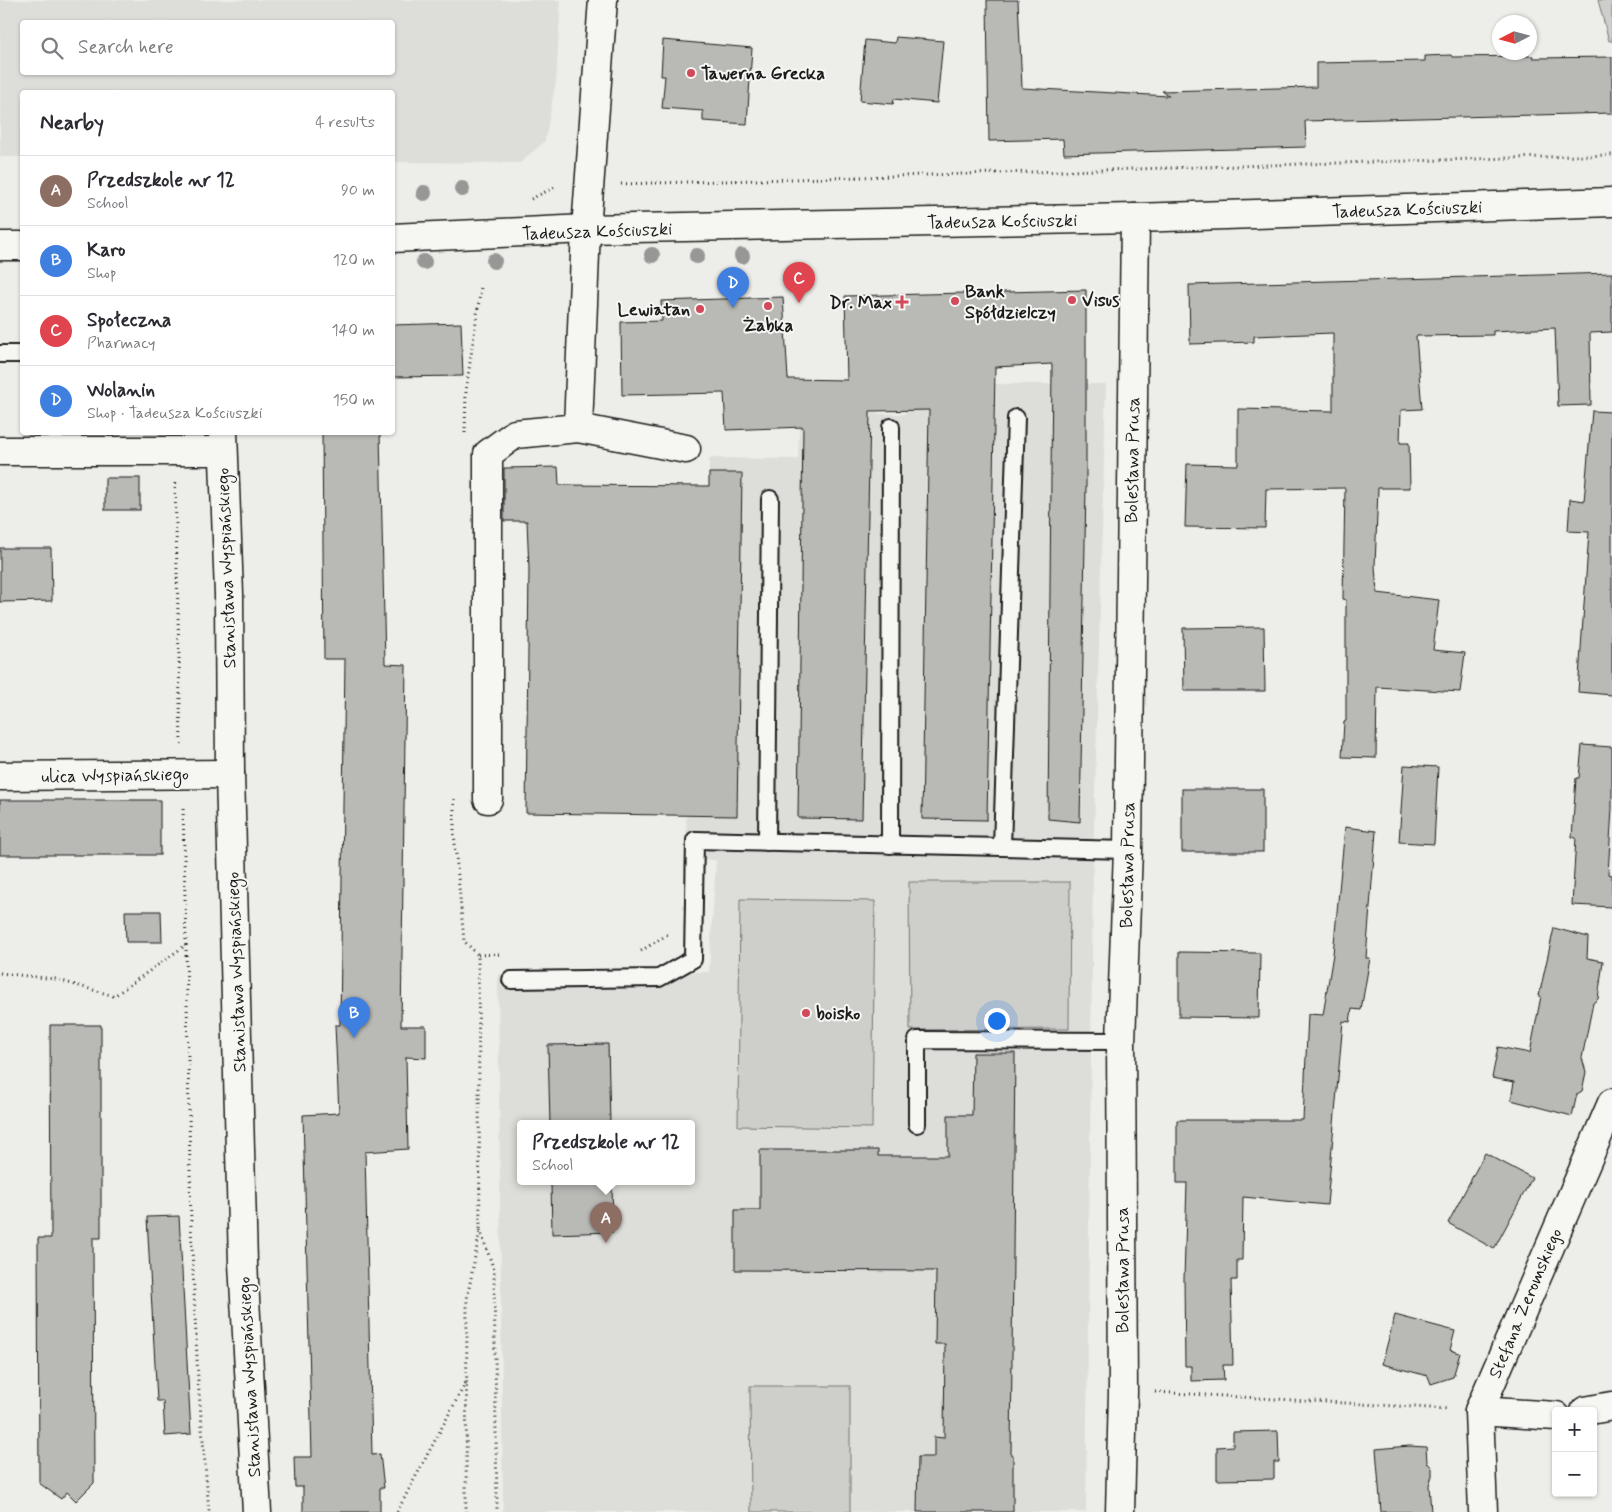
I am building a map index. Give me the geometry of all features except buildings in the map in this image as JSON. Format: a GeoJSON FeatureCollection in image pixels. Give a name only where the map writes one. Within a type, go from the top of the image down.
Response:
{"type":"FeatureCollection","features":[{"type":"Feature","properties":{"kind":"street"},"geometry":{"type":"LineString","coordinates":[[578,428],[586,230],[603,0]]}},
{"type":"Feature","properties":{"kind":"street","name":"Tadeusza Kościuszki"},"geometry":{"type":"LineString","coordinates":[[395,238],[586,230],[1136,218],[1612,202]]}},
{"type":"Feature","properties":{"kind":"street","name":"Bolesława Prusa"},"geometry":{"type":"LineString","coordinates":[[1120,1512],[1123,1392],[1121,1041],[1128,850],[1136,218]]}},
{"type":"Feature","properties":{"kind":"street"},"geometry":{"type":"LineString","coordinates":[[0,246],[20,246]]}},
{"type":"Feature","properties":{"kind":"street"},"geometry":{"type":"LineString","coordinates":[[488,798],[488,454],[515,434],[578,428],[686,449]]}},
{"type":"Feature","properties":{"kind":"street"},"geometry":{"type":"LineString","coordinates":[[0,451],[80,442],[223,442]]}},
{"type":"Feature","properties":{"kind":"street","name":"Stanisława Wyspiańskiego"},"geometry":{"type":"LineString","coordinates":[[223,442],[229,594],[230,774],[243,1263],[257,1512]]}},
{"type":"Feature","properties":{"kind":"street","name":"ulica Wyspiańskiego"},"geometry":{"type":"LineString","coordinates":[[0,776],[230,774]]}},
{"type":"Feature","properties":{"kind":"street","name":"Stefana Żeromskiego"},"geometry":{"type":"LineString","coordinates":[[1483,1512],[1479,1411],[1612,1103]]}},
{"type":"Feature","properties":{"kind":"street"},"geometry":{"type":"LineString","coordinates":[[1597,1409],[1612,1406]]}},
{"type":"Feature","properties":{"kind":"street"},"geometry":{"type":"LineString","coordinates":[[1479,1411],[1552,1416]]}},
{"type":"Feature","properties":{"kind":"lane"},"geometry":{"type":"LineString","coordinates":[[0,354],[20,354]]}},
{"type":"Feature","properties":{"kind":"lane"},"geometry":{"type":"LineString","coordinates":[[1002,847],[1016,418]]}},
{"type":"Feature","properties":{"kind":"lane"},"geometry":{"type":"LineString","coordinates":[[890,844],[891,427]]}},
{"type":"Feature","properties":{"kind":"lane"},"geometry":{"type":"LineString","coordinates":[[767,842],[770,499]]}},
{"type":"Feature","properties":{"kind":"lane"},"geometry":{"type":"LineString","coordinates":[[511,980],[659,978],[693,959],[696,840],[1128,850]]}},
{"type":"Feature","properties":{"kind":"lane"},"geometry":{"type":"LineString","coordinates":[[918,1124],[917,1040],[1121,1041]]}},
{"type":"Feature","properties":{"kind":"path"},"geometry":{"type":"LineString","coordinates":[[524,204],[557,186],[589,184],[1612,155]]}},
{"type":"Feature","properties":{"kind":"path"},"geometry":{"type":"LineString","coordinates":[[465,440],[466,390],[481,287]]}},
{"type":"Feature","properties":{"kind":"path"},"geometry":{"type":"LineString","coordinates":[[454,797],[454,833],[464,941],[478,955],[480,1230],[467,1299],[466,1512]]}},
{"type":"Feature","properties":{"kind":"path"},"geometry":{"type":"LineString","coordinates":[[633,951],[642,951],[694,918]]}},
{"type":"Feature","properties":{"kind":"path"},"geometry":{"type":"LineString","coordinates":[[186,945],[191,1226],[198,1380],[209,1512]]}},
{"type":"Feature","properties":{"kind":"path"},"geometry":{"type":"LineString","coordinates":[[478,955],[504,954]]}},
{"type":"Feature","properties":{"kind":"path"},"geometry":{"type":"LineString","coordinates":[[480,1230],[494,1270],[497,1512]]}},
{"type":"Feature","properties":{"kind":"path"},"geometry":{"type":"LineString","coordinates":[[397,1512],[467,1380]]}},
{"type":"Feature","properties":{"kind":"path"},"geometry":{"type":"LineString","coordinates":[[1184,1392],[1479,1411]]}},
{"type":"Feature","properties":{"kind":"shaded area"},"geometry":{"type":"Polygon","coordinates":[[[0,0],[561,0],[556,81],[545,141],[520,163],[395,162],[395,90],[20,90],[20,157],[0,157],[0,0]]]}},
{"type":"Feature","properties":{"kind":"shaded area"},"geometry":{"type":"Polygon","coordinates":[[[1598,0],[1612,0],[1612,41],[1609,41],[1598,0]]]}},
{"type":"Feature","properties":{"kind":"shaded area"},"geometry":{"type":"Polygon","coordinates":[[[1106,384],[1093,870],[1086,1512],[503,1512],[498,974],[709,972],[716,860],[686,859],[689,564],[709,545],[709,458],[798,459],[800,413],[905,414],[906,385],[1106,384]]]}},
{"type":"Feature","properties":{"kind":"shaded area"},"geometry":{"type":"Polygon","coordinates":[[[909,882],[1070,882],[1069,1029],[910,1030],[909,882]]]}},
{"type":"Feature","properties":{"kind":"shaded area","name":"boisko"},"geometry":{"type":"Polygon","coordinates":[[[740,899],[875,901],[872,1128],[738,1126],[740,899]]]}},
{"type":"Feature","properties":{"kind":"shaded area"},"geometry":{"type":"Polygon","coordinates":[[[750,1386],[850,1386],[850,1512],[751,1512],[750,1386]]]}},
{"type":"Feature","properties":{"kind":"place","name":"Tawerna Grecka"},"geometry":{"type":"Point","coordinates":[691,73]}},
{"type":"Feature","properties":{"kind":"place","name":"Visus"},"geometry":{"type":"Point","coordinates":[1072,300]}},
{"type":"Feature","properties":{"kind":"place","name":"Bank Spółdzielczy"},"geometry":{"type":"Point","coordinates":[955,301]}},
{"type":"Feature","properties":{"kind":"place","name":"Dr. Max"},"geometry":{"type":"Point","coordinates":[902,302]}},
{"type":"Feature","properties":{"kind":"place","name":"Społeczna"},"geometry":{"type":"Point","coordinates":[799,303]}},
{"type":"Feature","properties":{"kind":"place","name":"Żabka"},"geometry":{"type":"Point","coordinates":[768,306]}},
{"type":"Feature","properties":{"kind":"place","name":"Wolanin"},"geometry":{"type":"Point","coordinates":[733,308]}},
{"type":"Feature","properties":{"kind":"place","name":"Lewiatan"},"geometry":{"type":"Point","coordinates":[700,309]}},
{"type":"Feature","properties":{"kind":"place","name":"boisko"},"geometry":{"type":"Point","coordinates":[806,1013]}},
{"type":"Feature","properties":{"kind":"place","name":"Karo"},"geometry":{"type":"Point","coordinates":[354,1038]}},
{"type":"Feature","properties":{"kind":"place","name":"Przedszkole nr 12"},"geometry":{"type":"Point","coordinates":[606,1243]}}]}
